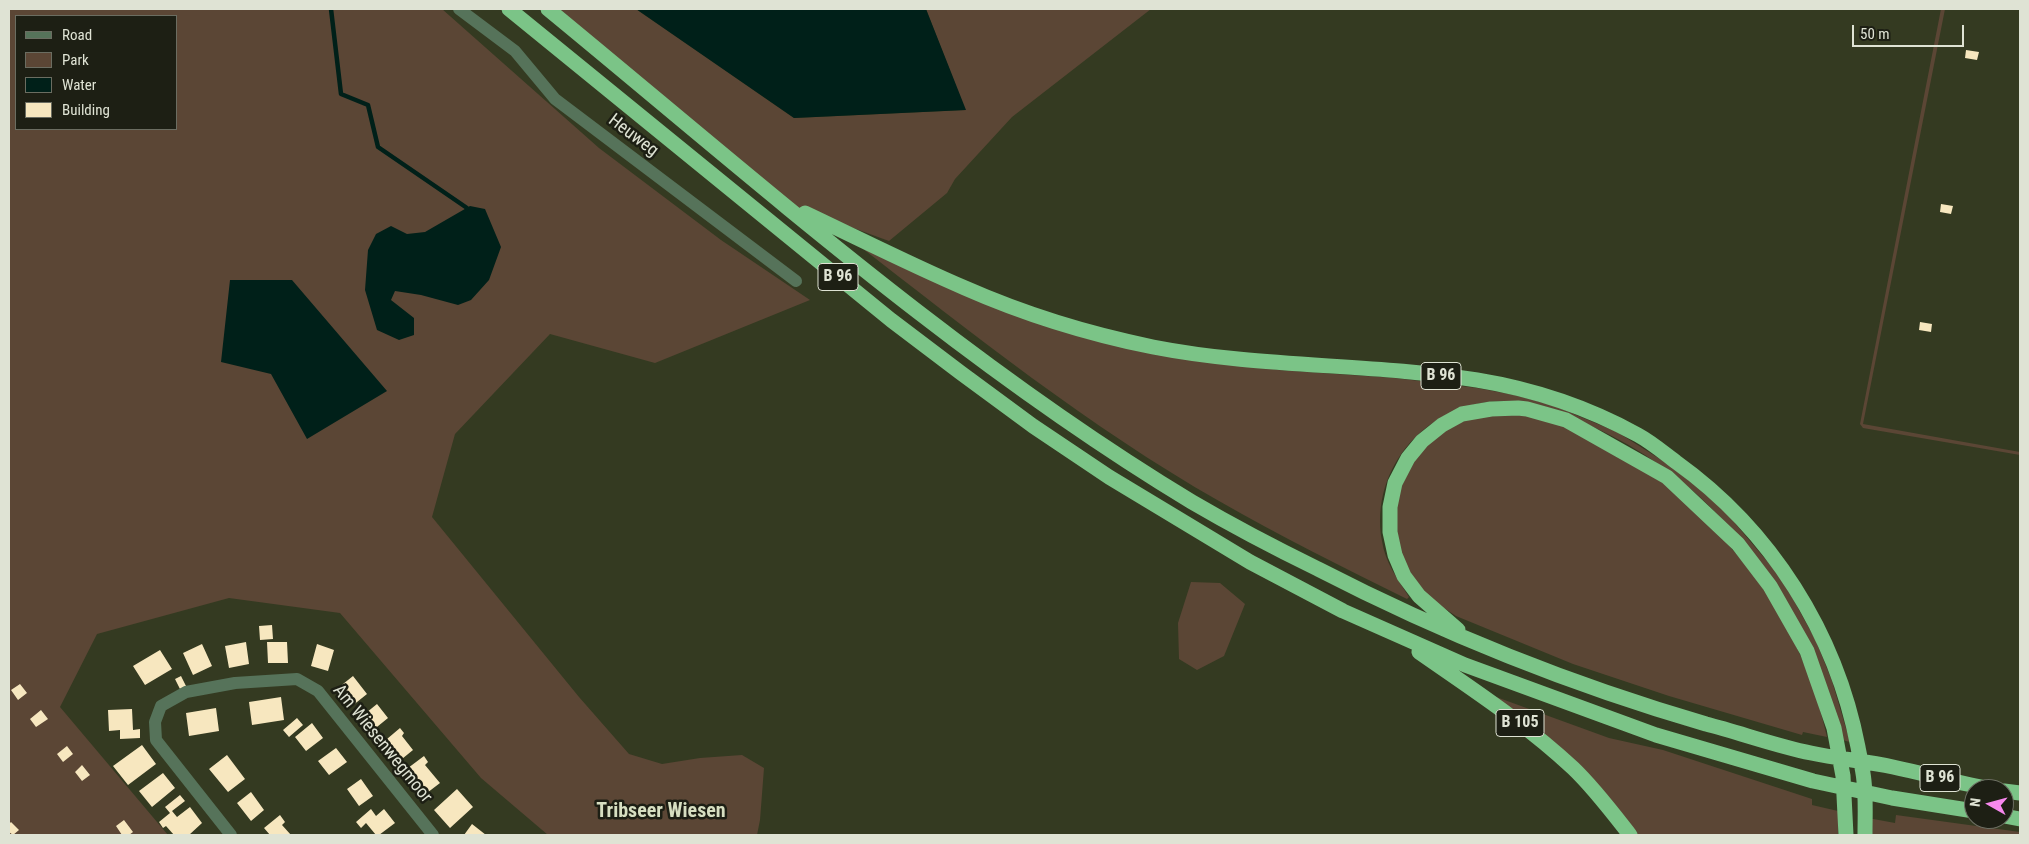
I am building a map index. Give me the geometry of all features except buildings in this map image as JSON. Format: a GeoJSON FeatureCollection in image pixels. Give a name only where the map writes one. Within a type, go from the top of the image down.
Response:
{"type":"FeatureCollection","features":[{"type":"Feature","properties":{"kind":"highway","name":"B 96"},"geometry":{"type":"LineString","coordinates":[[509,9],[891,320],[1033,426],[1109,477],[1250,562],[1343,611],[1465,665],[1567,704],[1656,735],[1812,781],[1892,798],[1964,809]]}},
{"type":"Feature","properties":{"kind":"highway","name":"B 96"},"geometry":{"type":"LineString","coordinates":[[548,9],[782,202],[973,354],[1120,456],[1193,502],[1260,540],[1354,588],[1470,640],[1591,688],[1808,753],[1889,766],[1964,783]]}},
{"type":"Feature","properties":{"kind":"highway","name":"B 96"},"geometry":{"type":"LineString","coordinates":[[782,202],[965,289],[1078,329],[1151,346],[1218,358],[1400,371],[1479,380],[1561,401],[1597,415],[1640,436],[1701,480],[1736,512],[1772,554],[1792,582],[1814,620],[1832,658],[1854,726],[1864,780],[1865,835]]}},
{"type":"Feature","properties":{"kind":"highway","name":"B 96"},"geometry":{"type":"LineString","coordinates":[[1470,640],[1419,596],[1404,576],[1395,555],[1390,532],[1390,507],[1396,483],[1408,458],[1422,441],[1442,425],[1462,414],[1491,409],[1518,408],[1566,420],[1666,477],[1738,544],[1770,586],[1807,652],[1834,728],[1843,776],[1846,835]]}},
{"type":"Feature","properties":{"kind":"highway","name":"B 105"},"geometry":{"type":"LineString","coordinates":[[1392,632],[1517,721],[1573,768],[1594,790],[1630,835]]}},
{"type":"Feature","properties":{"kind":"street","name":"Heuweg"},"geometry":{"type":"LineString","coordinates":[[460,9],[515,51],[555,99],[796,280]]}},
{"type":"Feature","properties":{"kind":"street","name":"Am Wiesenwegmoor"},"geometry":{"type":"LineString","coordinates":[[231,835],[156,740],[155,722],[161,706],[186,692],[194,690],[235,683],[297,679],[318,691],[433,835]]}},
{"type":"Feature","properties":{"kind":"green space"},"geometry":{"type":"Polygon","coordinates":[[[9,9],[442,9],[599,148],[721,240],[810,300],[655,363],[550,334],[455,434],[432,517],[579,697],[629,754],[662,764],[700,758],[742,755],[764,768],[757,835],[548,835],[481,778],[340,613],[229,598],[97,634],[60,707],[168,835],[9,835],[9,9]]]}},
{"type":"Feature","properties":{"kind":"green space"},"geometry":{"type":"Polygon","coordinates":[[[548,9],[636,9],[794,118],[965,110],[926,9],[1151,9],[1012,117],[955,179],[947,193],[889,241],[782,202],[548,9]]]}},
{"type":"Feature","properties":{"kind":"green space"},"geometry":{"type":"Polygon","coordinates":[[[1941,9],[1945,9],[1863,424],[2020,452],[2020,455],[1863,428],[1860,424],[1941,9]]]}},
{"type":"Feature","properties":{"kind":"green space"},"geometry":{"type":"Polygon","coordinates":[[[854,242],[986,304],[1278,370],[1395,378],[1477,388],[1514,395],[1552,405],[1617,432],[1671,466],[1723,509],[1782,579],[1816,641],[1832,681],[1850,742],[1842,740],[1760,566],[1750,550],[1712,509],[1686,485],[1654,461],[1619,440],[1565,415],[1519,402],[1490,402],[1462,408],[1437,420],[1415,437],[1398,459],[1386,484],[1381,511],[1382,541],[1386,556],[1409,597],[1407,599],[1312,552],[1242,514],[1124,442],[1032,378],[854,242]]]}},
{"type":"Feature","properties":{"kind":"green space"},"geometry":{"type":"Polygon","coordinates":[[[1484,414],[1508,414],[1544,419],[1575,431],[1659,480],[1678,495],[1718,533],[1740,558],[1778,612],[1794,641],[1807,672],[1827,737],[1803,732],[1802,735],[1669,696],[1573,664],[1456,616],[1435,602],[1412,578],[1397,549],[1396,496],[1422,447],[1460,421],[1484,414]]]}},
{"type":"Feature","properties":{"kind":"green space"},"geometry":{"type":"Polygon","coordinates":[[[1191,582],[1220,583],[1245,604],[1224,656],[1197,670],[1179,659],[1178,623],[1191,582]]]}},
{"type":"Feature","properties":{"kind":"green space"},"geometry":{"type":"Polygon","coordinates":[[[1488,694],[1609,738],[1663,750],[1812,799],[1812,805],[1838,811],[1838,835],[1636,835],[1488,694]]]}},
{"type":"Feature","properties":{"kind":"green space"},"geometry":{"type":"Polygon","coordinates":[[[1896,815],[1964,824],[1964,829],[1998,829],[2020,832],[2020,835],[1868,835],[1868,818],[1895,823],[1896,815]]]}},
{"type":"Feature","properties":{"kind":"water"},"geometry":{"type":"Polygon","coordinates":[[[636,9],[926,9],[966,110],[794,118],[636,9]]]}},
{"type":"Feature","properties":{"kind":"water"},"geometry":{"type":"Polygon","coordinates":[[[470,206],[485,209],[501,247],[489,280],[471,300],[458,305],[421,295],[395,291],[391,300],[414,318],[414,335],[399,340],[377,330],[365,290],[368,250],[376,234],[391,226],[407,234],[425,232],[470,206]]]}},
{"type":"Feature","properties":{"kind":"water"},"geometry":{"type":"Polygon","coordinates":[[[230,280],[292,280],[387,391],[307,439],[271,374],[221,362],[230,280]]]}},
{"type":"Feature","properties":{"kind":"waterway"},"geometry":{"type":"LineString","coordinates":[[331,9],[341,94],[368,105],[378,147],[467,208]]}},
{"type":"Feature","properties":{"kind":"district","name":"Tribseer Wiesen"},"geometry":{"type":"Point","coordinates":[661,812]}}]}
